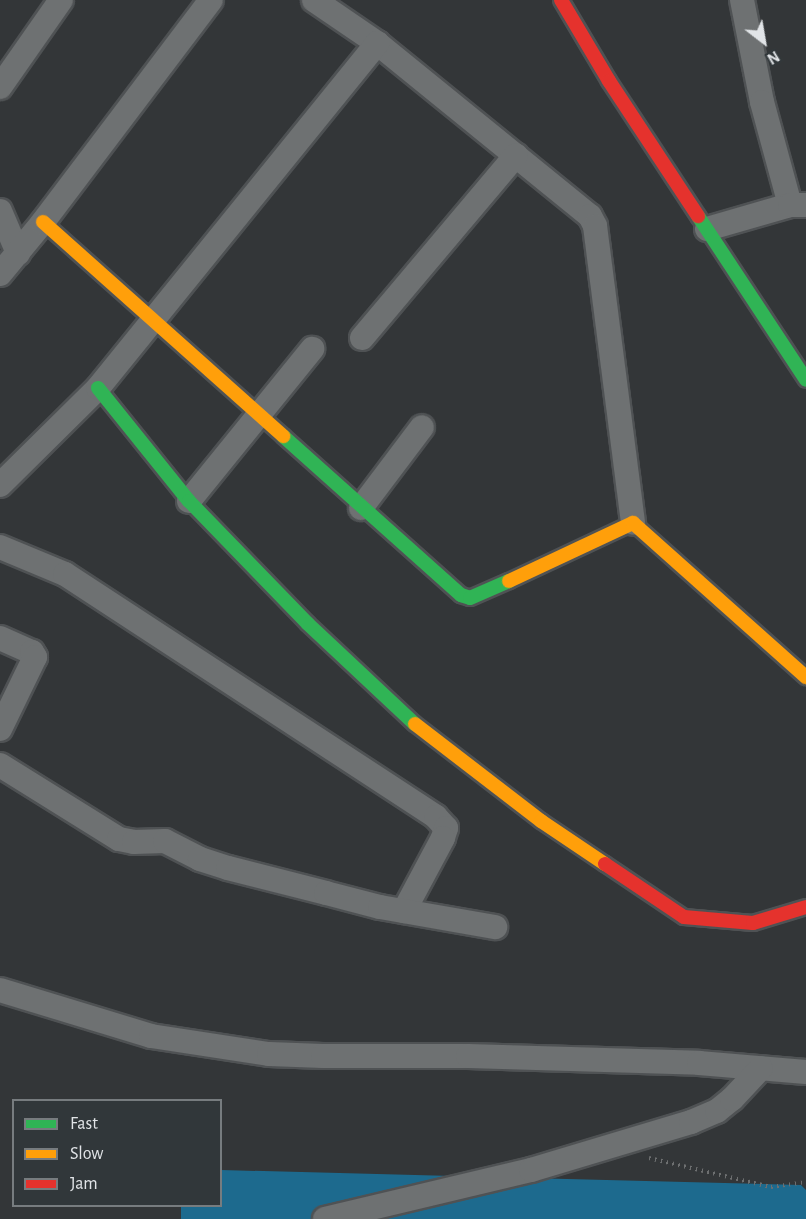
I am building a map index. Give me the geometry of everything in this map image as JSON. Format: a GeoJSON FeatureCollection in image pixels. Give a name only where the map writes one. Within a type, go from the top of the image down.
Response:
{"type":"FeatureCollection","features":[{"type":"Feature","properties":{"kind":"street"},"geometry":{"type":"LineString","coordinates":[[0,87],[61,0]]}},
{"type":"Feature","properties":{"kind":"street"},"geometry":{"type":"LineString","coordinates":[[0,274],[44,222],[211,0]]}},
{"type":"Feature","properties":{"kind":"street"},"geometry":{"type":"LineString","coordinates":[[314,0],[377,43],[579,205],[595,226],[633,523],[806,677]]}},
{"type":"Feature","properties":{"kind":"street"},"geometry":{"type":"LineString","coordinates":[[561,0],[609,81],[806,380]]}},
{"type":"Feature","properties":{"kind":"street"},"geometry":{"type":"LineString","coordinates":[[706,229],[798,205],[762,102],[742,0]]}},
{"type":"Feature","properties":{"kind":"street"},"geometry":{"type":"LineString","coordinates":[[0,485],[98,388],[377,43]]}},
{"type":"Feature","properties":{"kind":"street"},"geometry":{"type":"LineString","coordinates":[[362,338],[516,155]]}},
{"type":"Feature","properties":{"kind":"street"},"geometry":{"type":"LineString","coordinates":[[0,211],[18,253]]}},
{"type":"Feature","properties":{"kind":"street"},"geometry":{"type":"LineString","coordinates":[[44,222],[361,508],[461,595],[470,598],[633,523]]}},
{"type":"Feature","properties":{"kind":"street"},"geometry":{"type":"LineString","coordinates":[[189,501],[312,349]]}},
{"type":"Feature","properties":{"kind":"street"},"geometry":{"type":"LineString","coordinates":[[98,388],[189,501],[308,624],[412,722],[541,821],[684,917],[753,923],[806,907]]}},
{"type":"Feature","properties":{"kind":"street"},"geometry":{"type":"LineString","coordinates":[[361,508],[422,427]]}},
{"type":"Feature","properties":{"kind":"street"},"geometry":{"type":"LineString","coordinates":[[0,547],[65,573],[436,817],[446,828],[443,838],[404,911]]}},
{"type":"Feature","properties":{"kind":"street"},"geometry":{"type":"LineString","coordinates":[[0,638],[32,652],[35,657],[0,729]]}},
{"type":"Feature","properties":{"kind":"street"},"geometry":{"type":"LineString","coordinates":[[0,765],[119,838],[134,842],[165,841],[200,859],[228,868],[404,911],[495,927]]}},
{"type":"Feature","properties":{"kind":"street"},"geometry":{"type":"LineString","coordinates":[[0,990],[151,1036],[269,1054],[479,1056],[699,1063],[806,1072]]}},
{"type":"Feature","properties":{"kind":"street"},"geometry":{"type":"LineString","coordinates":[[325,1219],[531,1170],[691,1122],[717,1111],[732,1099],[761,1068]]}},
{"type":"Feature","properties":{"kind":"path"},"geometry":{"type":"LineString","coordinates":[[638,1155],[771,1187],[806,1182]]}},
{"type":"Feature","properties":{"kind":"shaded area"},"geometry":{"type":"Polygon","coordinates":[[[222,1170],[801,1185],[806,1190],[806,1219],[181,1219],[181,1207],[222,1207],[222,1170]]]}},
{"type":"Feature","properties":{"kind":"traffic: fast"},"geometry":{"type":"LineString","coordinates":[[698,216],[806,380]]}},
{"type":"Feature","properties":{"kind":"traffic: fast"},"geometry":{"type":"LineString","coordinates":[[98,388],[189,501],[308,624],[415,724]]}},
{"type":"Feature","properties":{"kind":"traffic: fast"},"geometry":{"type":"LineString","coordinates":[[283,436],[461,595],[470,598],[509,581]]}},
{"type":"Feature","properties":{"kind":"traffic: slow"},"geometry":{"type":"LineString","coordinates":[[43,222],[283,436]]}},
{"type":"Feature","properties":{"kind":"traffic: slow"},"geometry":{"type":"LineString","coordinates":[[509,581],[633,523],[806,677]]}},
{"type":"Feature","properties":{"kind":"traffic: slow"},"geometry":{"type":"LineString","coordinates":[[415,724],[541,821],[605,864]]}},
{"type":"Feature","properties":{"kind":"traffic: jam"},"geometry":{"type":"LineString","coordinates":[[561,0],[609,81],[698,216]]}},
{"type":"Feature","properties":{"kind":"traffic: jam"},"geometry":{"type":"LineString","coordinates":[[605,864],[684,917],[753,923],[806,907]]}}]}
